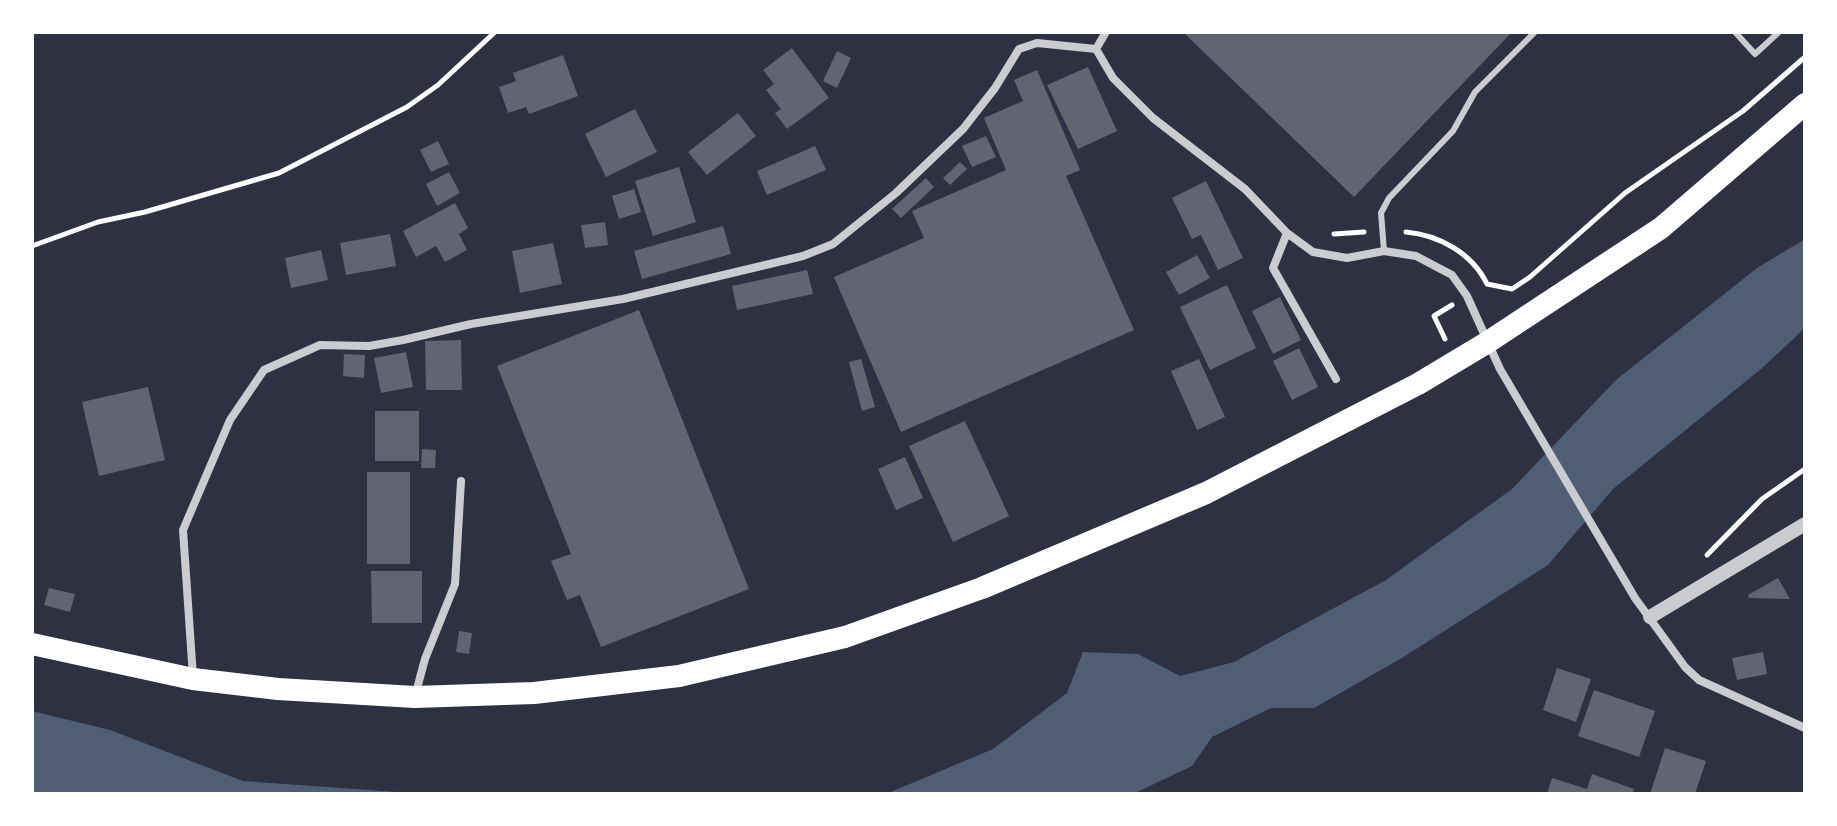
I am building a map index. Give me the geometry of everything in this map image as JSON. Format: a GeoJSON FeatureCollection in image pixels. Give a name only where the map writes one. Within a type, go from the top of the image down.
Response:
{"type":"FeatureCollection","features":[{"type":"Feature","properties":{"kind":"highway"},"geometry":{"type":"LineString","coordinates":[[32,644],[193,679],[278,689],[415,697],[534,693],[679,676],[845,637],[982,588],[1206,493],[1418,384],[1488,342],[1661,228],[1805,104]]}},
{"type":"Feature","properties":{"kind":"street"},"geometry":{"type":"LineString","coordinates":[[1096,49],[1106,32]]}},
{"type":"Feature","properties":{"kind":"street"},"geometry":{"type":"LineString","coordinates":[[193,679],[183,530],[230,420],[264,370],[320,345],[369,346],[403,340],[471,324],[623,299],[803,256],[833,244],[896,193],[963,129],[995,88],[1019,49],[1037,43],[1096,49]]}},
{"type":"Feature","properties":{"kind":"street"},"geometry":{"type":"LineString","coordinates":[[1096,49],[1113,78],[1153,118],[1245,189],[1287,233],[1313,252],[1347,258],[1384,251],[1416,256],[1452,275],[1467,296],[1500,369],[1635,598],[1685,667],[1699,680],[1805,728]]}},
{"type":"Feature","properties":{"kind":"street"},"geometry":{"type":"LineString","coordinates":[[1287,233],[1273,268],[1336,379]]}},
{"type":"Feature","properties":{"kind":"street"},"geometry":{"type":"LineString","coordinates":[[415,697],[425,659],[455,584],[461,481]]}},
{"type":"Feature","properties":{"kind":"street"},"geometry":{"type":"LineString","coordinates":[[1650,617],[1805,524]]}},
{"type":"Feature","properties":{"kind":"lane"},"geometry":{"type":"LineString","coordinates":[[1384,251],[1381,213],[1389,198],[1453,131],[1475,92],[1535,32]]}},
{"type":"Feature","properties":{"kind":"lane"},"geometry":{"type":"LineString","coordinates":[[1735,32],[1755,54],[1779,32]]}},
{"type":"Feature","properties":{"kind":"path"},"geometry":{"type":"LineString","coordinates":[[32,246],[98,222],[145,212],[279,173],[407,107],[438,85],[495,32]]}},
{"type":"Feature","properties":{"kind":"path"},"geometry":{"type":"LineString","coordinates":[[1323,235],[1383,231],[1411,232],[1436,238],[1463,254],[1481,271],[1487,284],[1512,289],[1530,277],[1625,193],[1743,111],[1805,57]]}},
{"type":"Feature","properties":{"kind":"path"},"geometry":{"type":"LineString","coordinates":[[1443,335],[1434,316],[1451,306]]}},
{"type":"Feature","properties":{"kind":"path"},"geometry":{"type":"LineString","coordinates":[[1698,588],[1702,559],[1762,499],[1805,469]]}},
{"type":"Feature","properties":{"kind":"water"},"geometry":{"type":"Polygon","coordinates":[[[1805,239],[1805,328],[1761,369],[1613,489],[1548,565],[1402,658],[1314,708],[1271,708],[1212,737],[1192,766],[1133,794],[886,794],[993,749],[1067,693],[1083,652],[1138,654],[1180,676],[1234,662],[1386,580],[1512,489],[1616,380],[1757,268],[1805,239]]]}},
{"type":"Feature","properties":{"kind":"water"},"geometry":{"type":"Polygon","coordinates":[[[32,711],[110,730],[243,781],[426,794],[32,794],[32,711]]]}},
{"type":"Feature","properties":{"kind":"building"},"geometry":{"type":"Polygon","coordinates":[[[1183,32],[1512,32],[1354,197],[1183,32]]]}},
{"type":"Feature","properties":{"kind":"building"},"geometry":{"type":"Polygon","coordinates":[[[792,48],[829,98],[787,129],[775,113],[781,109],[766,90],[774,84],[763,70],[792,48]]]}},
{"type":"Feature","properties":{"kind":"building"},"geometry":{"type":"Polygon","coordinates":[[[837,51],[851,58],[837,88],[823,81],[837,51]]]}},
{"type":"Feature","properties":{"kind":"building"},"geometry":{"type":"Polygon","coordinates":[[[563,55],[578,96],[529,114],[526,107],[508,113],[499,87],[516,81],[513,73],[563,55]]]}},
{"type":"Feature","properties":{"kind":"building"},"geometry":{"type":"Polygon","coordinates":[[[1088,67],[1117,131],[1078,149],[1047,85],[1088,67]]]}},
{"type":"Feature","properties":{"kind":"building"},"geometry":{"type":"Polygon","coordinates":[[[1037,70],[1080,170],[1066,176],[1134,330],[901,432],[834,277],[924,238],[912,211],[1006,170],[984,118],[1023,101],[1014,80],[1037,70]]]}},
{"type":"Feature","properties":{"kind":"building"},"geometry":{"type":"Polygon","coordinates":[[[635,109],[657,152],[606,177],[585,134],[635,109]]]}},
{"type":"Feature","properties":{"kind":"building"},"geometry":{"type":"Polygon","coordinates":[[[738,113],[756,136],[707,175],[688,152],[738,113]]]}},
{"type":"Feature","properties":{"kind":"building"},"geometry":{"type":"Polygon","coordinates":[[[986,136],[996,157],[972,167],[962,146],[986,136]]]}},
{"type":"Feature","properties":{"kind":"building"},"geometry":{"type":"Polygon","coordinates":[[[438,141],[449,164],[431,172],[420,150],[438,141]]]}},
{"type":"Feature","properties":{"kind":"building"},"geometry":{"type":"Polygon","coordinates":[[[815,146],[826,170],[767,195],[757,171],[815,146]]]}},
{"type":"Feature","properties":{"kind":"building"},"geometry":{"type":"Polygon","coordinates":[[[960,162],[967,169],[950,185],[943,178],[960,162]]]}},
{"type":"Feature","properties":{"kind":"building"},"geometry":{"type":"Polygon","coordinates":[[[679,167],[696,222],[653,236],[635,181],[679,167]]]}},
{"type":"Feature","properties":{"kind":"building"},"geometry":{"type":"Polygon","coordinates":[[[449,172],[460,193],[437,206],[426,184],[449,172]]]}},
{"type":"Feature","properties":{"kind":"building"},"geometry":{"type":"Polygon","coordinates":[[[926,178],[934,187],[901,218],[892,209],[926,178]]]}},
{"type":"Feature","properties":{"kind":"building"},"geometry":{"type":"Polygon","coordinates":[[[1206,181],[1243,258],[1218,270],[1201,235],[1192,239],[1172,198],[1206,181]]]}},
{"type":"Feature","properties":{"kind":"building"},"geometry":{"type":"Polygon","coordinates":[[[634,189],[641,212],[619,219],[612,196],[634,189]]]}},
{"type":"Feature","properties":{"kind":"building"},"geometry":{"type":"Polygon","coordinates":[[[455,203],[468,228],[459,234],[467,250],[445,262],[436,246],[416,257],[403,231],[455,203]]]}},
{"type":"Feature","properties":{"kind":"building"},"geometry":{"type":"Polygon","coordinates":[[[605,222],[608,245],[585,248],[581,225],[605,222]]]}},
{"type":"Feature","properties":{"kind":"building"},"geometry":{"type":"Polygon","coordinates":[[[723,226],[731,254],[642,279],[634,251],[723,226]]]}},
{"type":"Feature","properties":{"kind":"building"},"geometry":{"type":"Polygon","coordinates":[[[390,234],[396,266],[346,275],[340,243],[390,234]]]}},
{"type":"Feature","properties":{"kind":"building"},"geometry":{"type":"Polygon","coordinates":[[[553,243],[562,284],[520,293],[512,251],[553,243]]]}},
{"type":"Feature","properties":{"kind":"building"},"geometry":{"type":"Polygon","coordinates":[[[321,250],[328,280],[291,288],[285,258],[321,250]]]}},
{"type":"Feature","properties":{"kind":"building"},"geometry":{"type":"Polygon","coordinates":[[[1197,255],[1210,278],[1179,295],[1166,272],[1197,255]]]}},
{"type":"Feature","properties":{"kind":"building"},"geometry":{"type":"Polygon","coordinates":[[[807,270],[813,294],[737,310],[732,286],[807,270]]]}},
{"type":"Feature","properties":{"kind":"building"},"geometry":{"type":"Polygon","coordinates":[[[1227,285],[1256,348],[1210,370],[1180,307],[1227,285]]]}},
{"type":"Feature","properties":{"kind":"building"},"geometry":{"type":"Polygon","coordinates":[[[1280,297],[1301,340],[1273,354],[1252,311],[1280,297]]]}},
{"type":"Feature","properties":{"kind":"building"},"geometry":{"type":"Polygon","coordinates":[[[639,310],[749,589],[601,647],[580,595],[567,600],[551,561],[571,554],[497,366],[639,310]]]}},
{"type":"Feature","properties":{"kind":"building"},"geometry":{"type":"Polygon","coordinates":[[[461,340],[462,390],[426,390],[425,341],[461,340]]]}},
{"type":"Feature","properties":{"kind":"building"},"geometry":{"type":"Polygon","coordinates":[[[1299,348],[1318,387],[1292,400],[1273,361],[1299,348]]]}},
{"type":"Feature","properties":{"kind":"building"},"geometry":{"type":"Polygon","coordinates":[[[406,352],[413,387],[381,393],[374,358],[406,352]]]}},
{"type":"Feature","properties":{"kind":"building"},"geometry":{"type":"Polygon","coordinates":[[[344,354],[365,355],[364,378],[343,376],[344,354]]]}},
{"type":"Feature","properties":{"kind":"building"},"geometry":{"type":"Polygon","coordinates":[[[861,359],[875,407],[862,411],[849,362],[861,359]]]}},
{"type":"Feature","properties":{"kind":"building"},"geometry":{"type":"Polygon","coordinates":[[[1199,359],[1225,417],[1197,430],[1171,371],[1199,359]]]}},
{"type":"Feature","properties":{"kind":"building"},"geometry":{"type":"Polygon","coordinates":[[[148,387],[165,460],[99,476],[82,402],[148,387]]]}},
{"type":"Feature","properties":{"kind":"building"},"geometry":{"type":"Polygon","coordinates":[[[375,411],[419,411],[419,461],[375,461],[375,411]]]}},
{"type":"Feature","properties":{"kind":"building"},"geometry":{"type":"Polygon","coordinates":[[[965,421],[1009,516],[953,542],[909,446],[965,421]]]}},
{"type":"Feature","properties":{"kind":"building"},"geometry":{"type":"Polygon","coordinates":[[[422,449],[436,450],[435,468],[421,468],[422,449]]]}},
{"type":"Feature","properties":{"kind":"building"},"geometry":{"type":"Polygon","coordinates":[[[905,457],[923,498],[896,510],[878,469],[905,457]]]}},
{"type":"Feature","properties":{"kind":"building"},"geometry":{"type":"Polygon","coordinates":[[[367,472],[410,472],[410,564],[367,564],[367,472]]]}},
{"type":"Feature","properties":{"kind":"building"},"geometry":{"type":"Polygon","coordinates":[[[371,571],[422,571],[422,623],[372,623],[371,571]]]}},
{"type":"Feature","properties":{"kind":"building"},"geometry":{"type":"Polygon","coordinates":[[[1778,578],[1790,599],[1749,598],[1748,595],[1778,578]]]}},
{"type":"Feature","properties":{"kind":"building"},"geometry":{"type":"Polygon","coordinates":[[[49,588],[75,594],[70,612],[44,605],[49,588]]]}},
{"type":"Feature","properties":{"kind":"building"},"geometry":{"type":"Polygon","coordinates":[[[459,631],[472,633],[469,654],[456,652],[459,631]]]}},
{"type":"Feature","properties":{"kind":"building"},"geometry":{"type":"Polygon","coordinates":[[[1763,652],[1767,674],[1737,680],[1732,658],[1763,652]]]}},
{"type":"Feature","properties":{"kind":"building"},"geometry":{"type":"Polygon","coordinates":[[[1557,668],[1591,679],[1576,722],[1543,710],[1557,668]]]}},
{"type":"Feature","properties":{"kind":"building"},"geometry":{"type":"Polygon","coordinates":[[[1594,690],[1655,711],[1639,757],[1578,736],[1594,690]]]}},
{"type":"Feature","properties":{"kind":"building"},"geometry":{"type":"Polygon","coordinates":[[[1665,748],[1706,761],[1695,794],[1650,794],[1665,748]]]}},
{"type":"Feature","properties":{"kind":"building"},"geometry":{"type":"Polygon","coordinates":[[[1592,774],[1634,789],[1632,794],[1547,794],[1552,778],[1587,789],[1592,774]]]}}]}
